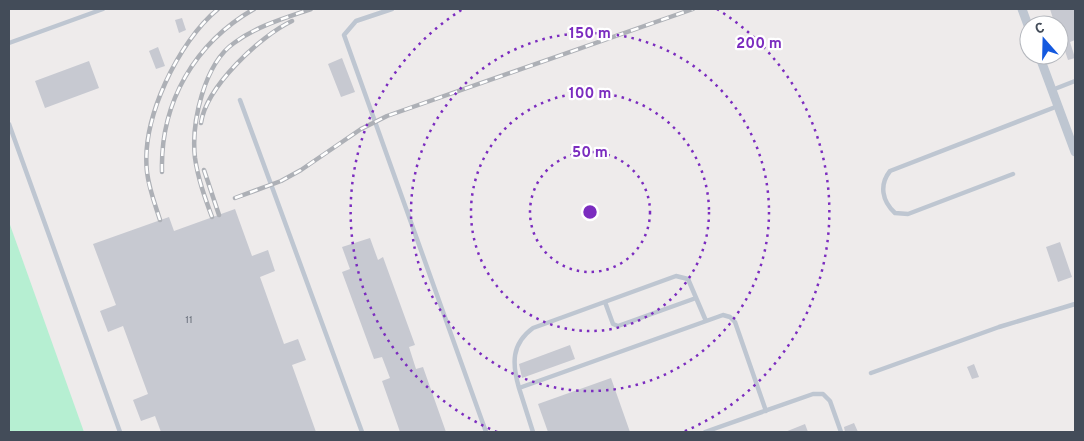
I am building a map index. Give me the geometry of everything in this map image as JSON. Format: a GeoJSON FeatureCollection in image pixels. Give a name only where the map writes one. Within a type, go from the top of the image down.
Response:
{"type":"FeatureCollection","features":[{"type":"Feature","properties":{"kind":"street"},"geometry":{"type":"LineString","coordinates":[[1043,65],[1073,139],[1075,152]]}},
{"type":"Feature","properties":{"kind":"lane"},"geometry":{"type":"LineString","coordinates":[[9,43],[103,9]]}},
{"type":"Feature","properties":{"kind":"lane"},"geometry":{"type":"LineString","coordinates":[[392,9],[356,21],[344,35],[486,432]]}},
{"type":"Feature","properties":{"kind":"lane"},"geometry":{"type":"LineString","coordinates":[[1052,90],[1075,81]]}},
{"type":"Feature","properties":{"kind":"lane"},"geometry":{"type":"LineString","coordinates":[[240,100],[362,432]]}},
{"type":"Feature","properties":{"kind":"lane"},"geometry":{"type":"LineString","coordinates":[[1013,174],[908,214],[895,213],[888,206],[883,195],[883,180],[890,171],[1058,106]]}},
{"type":"Feature","properties":{"kind":"lane"},"geometry":{"type":"LineString","coordinates":[[9,124],[120,432]]}},
{"type":"Feature","properties":{"kind":"lane"},"geometry":{"type":"LineString","coordinates":[[533,432],[513,361],[516,346],[525,334],[533,328],[676,276],[688,279],[706,321]]}},
{"type":"Feature","properties":{"kind":"lane"},"geometry":{"type":"LineString","coordinates":[[605,302],[613,324],[618,326],[696,298]]}},
{"type":"Feature","properties":{"kind":"lane"},"geometry":{"type":"LineString","coordinates":[[871,373],[999,328],[1075,304]]}},
{"type":"Feature","properties":{"kind":"lane"},"geometry":{"type":"LineString","coordinates":[[520,388],[723,315],[730,317],[735,322],[766,411]]}},
{"type":"Feature","properties":{"kind":"lane"},"geometry":{"type":"LineString","coordinates":[[705,432],[813,394],[822,394],[830,401],[841,432]]}},
{"type":"Feature","properties":{"kind":"green space"},"geometry":{"type":"Polygon","coordinates":[[[9,222],[84,432],[9,432],[9,222]]]}},
{"type":"Feature","properties":{"kind":"building"},"geometry":{"type":"Polygon","coordinates":[[[1050,9],[1075,9],[1075,40],[1070,42],[1075,58],[1069,60],[1069,15],[1052,15],[1050,9]]]}},
{"type":"Feature","properties":{"kind":"building"},"geometry":{"type":"Polygon","coordinates":[[[182,18],[186,30],[179,33],[175,20],[182,18]]]}},
{"type":"Feature","properties":{"kind":"building"},"geometry":{"type":"Polygon","coordinates":[[[158,47],[165,66],[156,69],[149,51],[158,47]]]}},
{"type":"Feature","properties":{"kind":"building"},"geometry":{"type":"Polygon","coordinates":[[[342,58],[355,92],[341,97],[328,64],[342,58]]]}},
{"type":"Feature","properties":{"kind":"building"},"geometry":{"type":"Polygon","coordinates":[[[89,61],[99,88],[45,108],[35,81],[89,61]]]}},
{"type":"Feature","properties":{"kind":"building"},"geometry":{"type":"Polygon","coordinates":[[[235,209],[252,256],[268,250],[275,271],[260,277],[284,344],[298,339],[306,360],[292,365],[316,432],[161,432],[155,416],[141,421],[133,400],[148,394],[123,326],[108,332],[100,311],[116,305],[93,244],[169,217],[174,231],[235,209]]]}},
{"type":"Feature","properties":{"kind":"building"},"geometry":{"type":"Polygon","coordinates":[[[370,238],[378,260],[383,257],[415,345],[409,347],[416,369],[423,367],[446,432],[400,432],[382,381],[390,378],[382,357],[374,359],[342,272],[350,269],[342,247],[370,238]]]}},
{"type":"Feature","properties":{"kind":"building"},"geometry":{"type":"Polygon","coordinates":[[[1060,242],[1072,277],[1058,282],[1046,247],[1060,242]]]}},
{"type":"Feature","properties":{"kind":"building"},"geometry":{"type":"Polygon","coordinates":[[[570,345],[575,359],[522,378],[519,364],[570,345]]]}},
{"type":"Feature","properties":{"kind":"building"},"geometry":{"type":"Polygon","coordinates":[[[974,364],[979,377],[972,379],[967,367],[974,364]]]}},
{"type":"Feature","properties":{"kind":"building"},"geometry":{"type":"Polygon","coordinates":[[[611,378],[630,432],[548,432],[538,404],[611,378]]]}},
{"type":"Feature","properties":{"kind":"building"},"geometry":{"type":"Polygon","coordinates":[[[854,423],[858,432],[845,432],[844,427],[854,423]]]}},
{"type":"Feature","properties":{"kind":"building"},"geometry":{"type":"Polygon","coordinates":[[[805,424],[808,432],[785,432],[805,424]]]}},
{"type":"Feature","properties":{"kind":"railway"},"geometry":{"type":"LineString","coordinates":[[160,220],[147,172],[147,151],[156,106],[176,61],[203,23],[218,9]]}},
{"type":"Feature","properties":{"kind":"railway"},"geometry":{"type":"LineString","coordinates":[[162,172],[163,146],[167,122],[185,77],[198,57],[214,39],[254,9]]}},
{"type":"Feature","properties":{"kind":"railway"},"geometry":{"type":"LineString","coordinates":[[212,217],[198,173],[194,144],[198,112],[207,79],[215,65],[234,43],[262,27],[311,9]]}},
{"type":"Feature","properties":{"kind":"railway"},"geometry":{"type":"LineString","coordinates":[[235,198],[281,181],[301,170],[361,129],[387,116],[693,9]]}},
{"type":"Feature","properties":{"kind":"railway"},"geometry":{"type":"LineString","coordinates":[[201,123],[205,109],[213,94],[236,64],[265,38],[292,21]]}},
{"type":"Feature","properties":{"kind":"railway"},"geometry":{"type":"LineString","coordinates":[[204,170],[219,215]]}}]}
